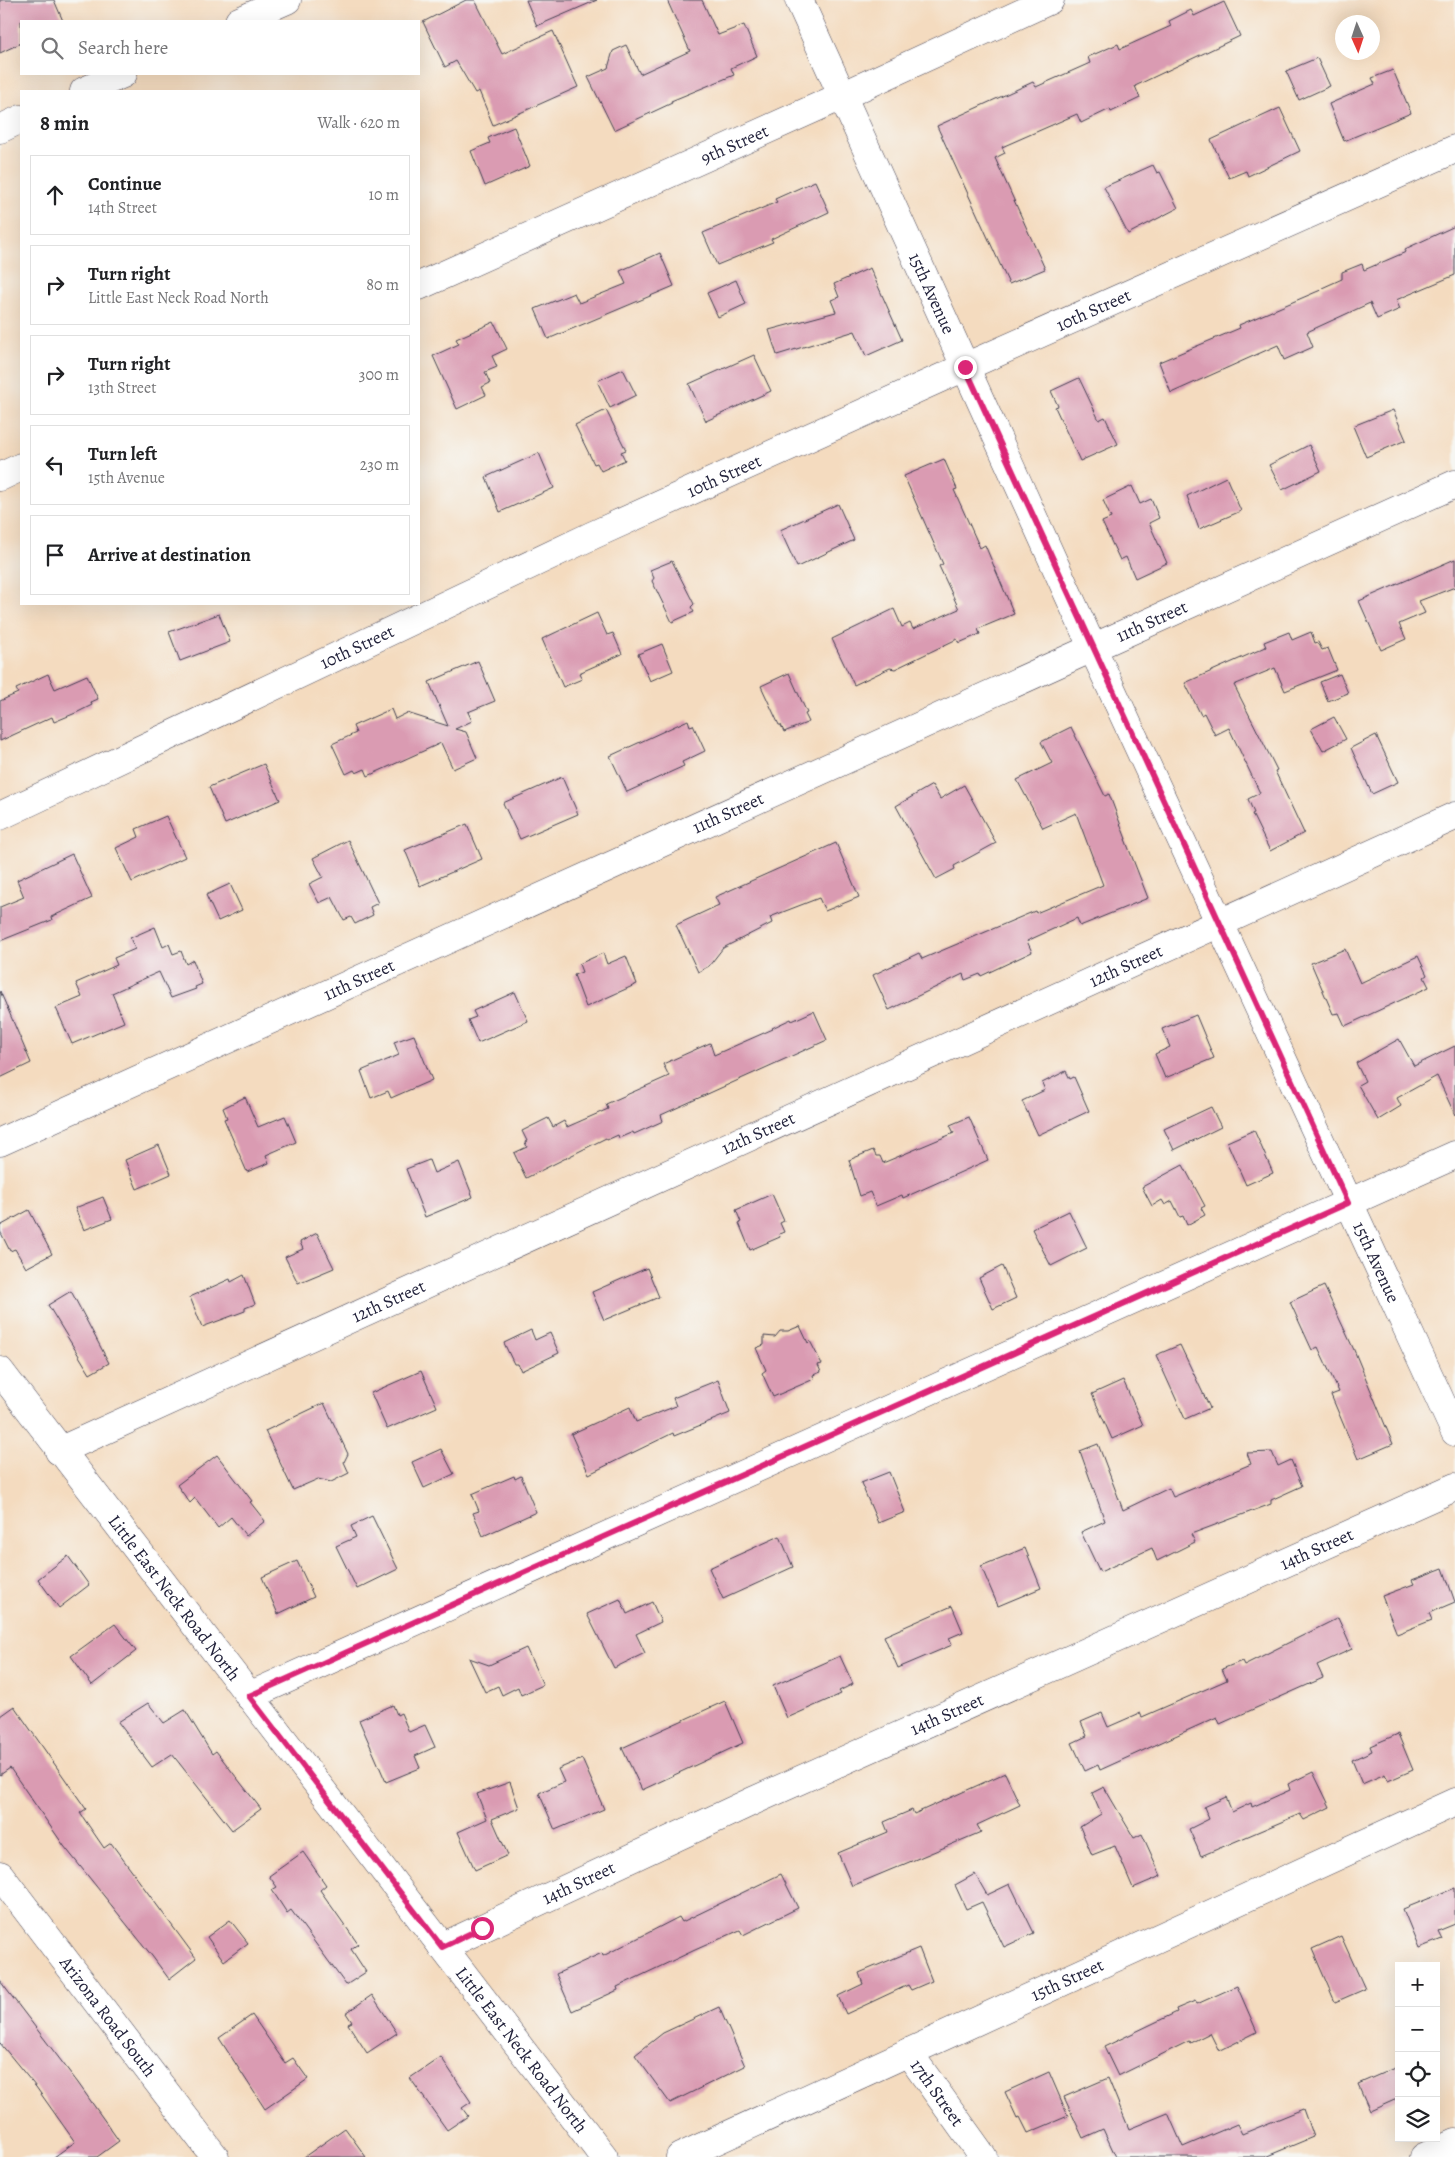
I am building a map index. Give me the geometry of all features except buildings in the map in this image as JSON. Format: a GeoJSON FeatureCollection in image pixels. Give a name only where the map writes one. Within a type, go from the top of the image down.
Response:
{"type":"FeatureCollection","features":[{"type":"Feature","properties":{"kind":"street"},"geometry":{"type":"LineString","coordinates":[[242,20],[287,0]]}},
{"type":"Feature","properties":{"kind":"street","name":"15th Avenue"},"geometry":{"type":"LineString","coordinates":[[799,0],[1093,649],[1455,1432]]}},
{"type":"Feature","properties":{"kind":"street","name":"9th Street"},"geometry":{"type":"LineString","coordinates":[[420,286],[842,96],[1050,0]]}},
{"type":"Feature","properties":{"kind":"street"},"geometry":{"type":"LineString","coordinates":[[86,90],[121,75]]}},
{"type":"Feature","properties":{"kind":"street"},"geometry":{"type":"LineString","coordinates":[[0,129],[20,120]]}},
{"type":"Feature","properties":{"kind":"street","name":"10th Street"},"geometry":{"type":"LineString","coordinates":[[0,816],[582,540],[1455,149]]}},
{"type":"Feature","properties":{"kind":"street"},"geometry":{"type":"LineString","coordinates":[[0,477],[20,467]]}},
{"type":"Feature","properties":{"kind":"street","name":"11th Street"},"geometry":{"type":"LineString","coordinates":[[0,1142],[1455,484]]}},
{"type":"Feature","properties":{"kind":"street","name":"12th Street"},"geometry":{"type":"LineString","coordinates":[[59,1451],[1455,816]]}},
{"type":"Feature","properties":{"kind":"street"},"geometry":{"type":"LineString","coordinates":[[249,1696],[1455,1154]]}},
{"type":"Feature","properties":{"kind":"street","name":"Little East Neck Road North"},"geometry":{"type":"LineString","coordinates":[[0,1371],[59,1451],[604,2157]]}},
{"type":"Feature","properties":{"kind":"street","name":"14th Street"},"geometry":{"type":"LineString","coordinates":[[442,1947],[753,1801],[1455,1487]]}},
{"type":"Feature","properties":{"kind":"street","name":"15th Street"},"geometry":{"type":"LineString","coordinates":[[680,2157],[1455,1802]]}},
{"type":"Feature","properties":{"kind":"street","name":"Arizona Road South"},"geometry":{"type":"LineString","coordinates":[[0,1876],[216,2157]]}},
{"type":"Feature","properties":{"kind":"street","name":"17th Street"},"geometry":{"type":"LineString","coordinates":[[908,2052],[983,2157]]}},
{"type":"Feature","properties":{"kind":"street"},"geometry":{"type":"LineString","coordinates":[[1424,2157],[1455,2143]]}},
{"type":"Feature","properties":{"kind":"route"},"geometry":{"type":"LineString","coordinates":[[482,1928],[442,1947],[249,1696],[1348,1203],[965,367]]}}]}
